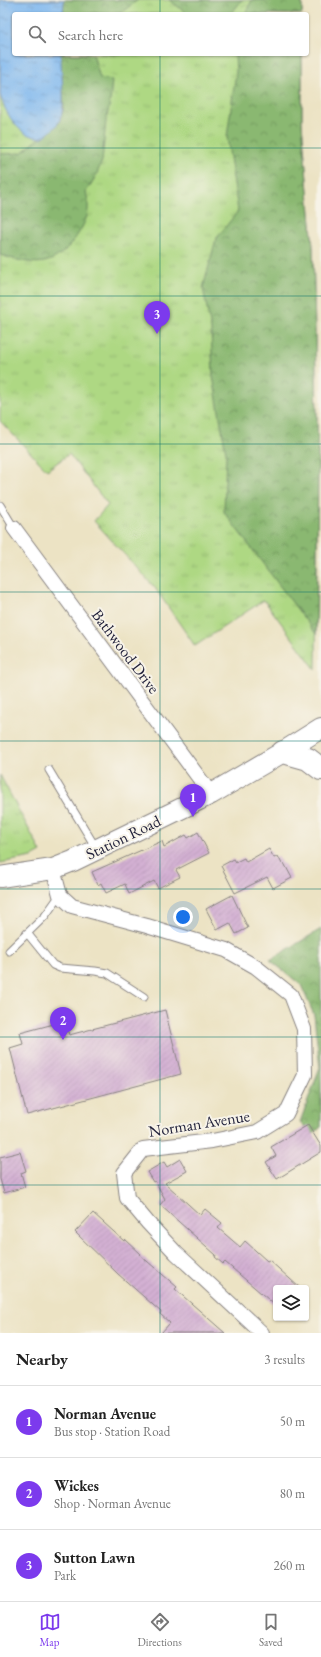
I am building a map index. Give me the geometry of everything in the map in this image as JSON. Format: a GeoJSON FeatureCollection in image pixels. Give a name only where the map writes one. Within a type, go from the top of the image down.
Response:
{"type":"FeatureCollection","features":[{"type":"Feature","properties":{"kind":"highway"},"geometry":{"type":"LineString","coordinates":[[284,752],[308,759],[321,769]]}},
{"type":"Feature","properties":{"kind":"street","name":"Bathwood Drive"},"geometry":{"type":"LineString","coordinates":[[14,528],[211,794]]}},
{"type":"Feature","properties":{"kind":"street","name":"Station Road"},"geometry":{"type":"LineString","coordinates":[[0,877],[53,869],[97,850],[211,794],[284,752],[321,728]]}},
{"type":"Feature","properties":{"kind":"street"},"geometry":{"type":"LineString","coordinates":[[53,869],[60,895]]}},
{"type":"Feature","properties":{"kind":"street","name":"Norman Avenue"},"geometry":{"type":"LineString","coordinates":[[60,895],[72,906],[147,926],[226,950],[256,967],[291,995],[304,1028],[305,1075],[286,1114],[257,1132],[212,1141],[143,1149],[124,1173],[127,1198],[148,1223],[176,1253],[262,1333]]}},
{"type":"Feature","properties":{"kind":"lane"},"geometry":{"type":"LineString","coordinates":[[0,505],[14,528]]}},
{"type":"Feature","properties":{"kind":"lane"},"geometry":{"type":"LineString","coordinates":[[49,770],[97,850]]}},
{"type":"Feature","properties":{"kind":"lane"},"geometry":{"type":"LineString","coordinates":[[9,950],[45,916],[60,895]]}},
{"type":"Feature","properties":{"kind":"lane"},"geometry":{"type":"LineString","coordinates":[[27,933],[53,965],[60,968],[107,973],[144,998]]}},
{"type":"Feature","properties":{"kind":"green space"},"geometry":{"type":"Polygon","coordinates":[[[0,0],[302,0],[302,12],[12,12],[12,56],[302,56],[302,124],[313,247],[318,463],[316,670],[264,600],[195,646],[155,588],[94,521],[108,505],[69,454],[47,470],[0,421],[0,0]]]}},
{"type":"Feature","properties":{"kind":"green space"},"geometry":{"type":"Polygon","coordinates":[[[64,0],[138,0],[122,12],[63,12],[64,0]]]}},
{"type":"Feature","properties":{"kind":"green space"},"geometry":{"type":"Polygon","coordinates":[[[169,0],[242,0],[233,12],[185,12],[169,0]]]}},
{"type":"Feature","properties":{"kind":"green space"},"geometry":{"type":"Polygon","coordinates":[[[252,0],[302,0],[302,12],[246,12],[252,0]]]}},
{"type":"Feature","properties":{"kind":"green space"},"geometry":{"type":"Polygon","coordinates":[[[61,56],[94,56],[100,78],[112,80],[102,161],[96,176],[86,192],[88,204],[87,216],[81,230],[72,243],[60,254],[48,261],[37,263],[0,255],[0,154],[21,153],[59,123],[64,107],[60,68],[61,56]]]}},
{"type":"Feature","properties":{"kind":"green space"},"geometry":{"type":"Polygon","coordinates":[[[235,56],[302,56],[302,124],[313,247],[318,463],[316,634],[224,512],[226,453],[213,376],[211,329],[203,288],[216,239],[238,211],[227,137],[236,72],[235,56]]]}},
{"type":"Feature","properties":{"kind":"green space"},"geometry":{"type":"Polygon","coordinates":[[[0,775],[41,852],[32,857],[0,863],[0,775]]]}},
{"type":"Feature","properties":{"kind":"green space"},"geometry":{"type":"Polygon","coordinates":[[[321,929],[321,1127],[313,1134],[300,1122],[320,1068],[314,1015],[301,985],[270,960],[321,929]]]}},
{"type":"Feature","properties":{"kind":"water"},"geometry":{"type":"Polygon","coordinates":[[[0,0],[64,0],[63,12],[12,12],[12,56],[61,56],[63,109],[58,123],[42,138],[31,136],[19,129],[15,124],[7,112],[0,95],[0,0]]]}},
{"type":"Feature","properties":{"kind":"building"},"geometry":{"type":"Polygon","coordinates":[[[198,832],[209,853],[176,870],[180,877],[158,888],[154,881],[129,894],[125,884],[106,893],[101,883],[98,885],[92,872],[162,841],[164,847],[186,835],[188,838],[198,832]]]}},
{"type":"Feature","properties":{"kind":"building"},"geometry":{"type":"Polygon","coordinates":[[[269,849],[274,858],[278,856],[282,864],[284,863],[292,878],[273,888],[267,877],[235,893],[221,866],[234,859],[236,862],[244,858],[246,862],[269,849]]]}},
{"type":"Feature","properties":{"kind":"building"},"geometry":{"type":"Polygon","coordinates":[[[232,895],[248,928],[236,934],[230,923],[217,930],[206,909],[232,895]]]}},
{"type":"Feature","properties":{"kind":"building"},"geometry":{"type":"Polygon","coordinates":[[[165,1010],[181,1074],[27,1115],[10,1048],[23,1044],[20,1033],[65,1021],[69,1035],[165,1010]]]}},
{"type":"Feature","properties":{"kind":"building"},"geometry":{"type":"Polygon","coordinates":[[[308,1125],[321,1146],[321,1152],[277,1179],[266,1162],[276,1156],[271,1147],[308,1125]]]}},
{"type":"Feature","properties":{"kind":"building"},"geometry":{"type":"Polygon","coordinates":[[[20,1152],[26,1171],[21,1173],[25,1187],[4,1193],[0,1179],[0,1157],[20,1152]]]}},
{"type":"Feature","properties":{"kind":"building"},"geometry":{"type":"Polygon","coordinates":[[[180,1159],[187,1171],[165,1183],[200,1215],[205,1209],[222,1223],[218,1228],[240,1247],[245,1241],[297,1285],[273,1285],[273,1303],[225,1262],[223,1264],[215,1257],[216,1255],[160,1205],[165,1199],[155,1181],[153,1182],[147,1172],[164,1162],[167,1167],[180,1159]]]}},
{"type":"Feature","properties":{"kind":"building"},"geometry":{"type":"Polygon","coordinates":[[[93,1213],[124,1241],[125,1239],[141,1254],[140,1255],[177,1287],[175,1289],[225,1333],[161,1333],[170,1323],[160,1314],[161,1312],[118,1274],[75,1232],[93,1213]]]}},
{"type":"Feature","properties":{"kind":"place","name":"Sutton Lawn"},"geometry":{"type":"Point","coordinates":[157,334]}},
{"type":"Feature","properties":{"kind":"place","name":"Norman Avenue"},"geometry":{"type":"Point","coordinates":[193,817]}},
{"type":"Feature","properties":{"kind":"place","name":"Wickes"},"geometry":{"type":"Point","coordinates":[63,1040]}}]}
